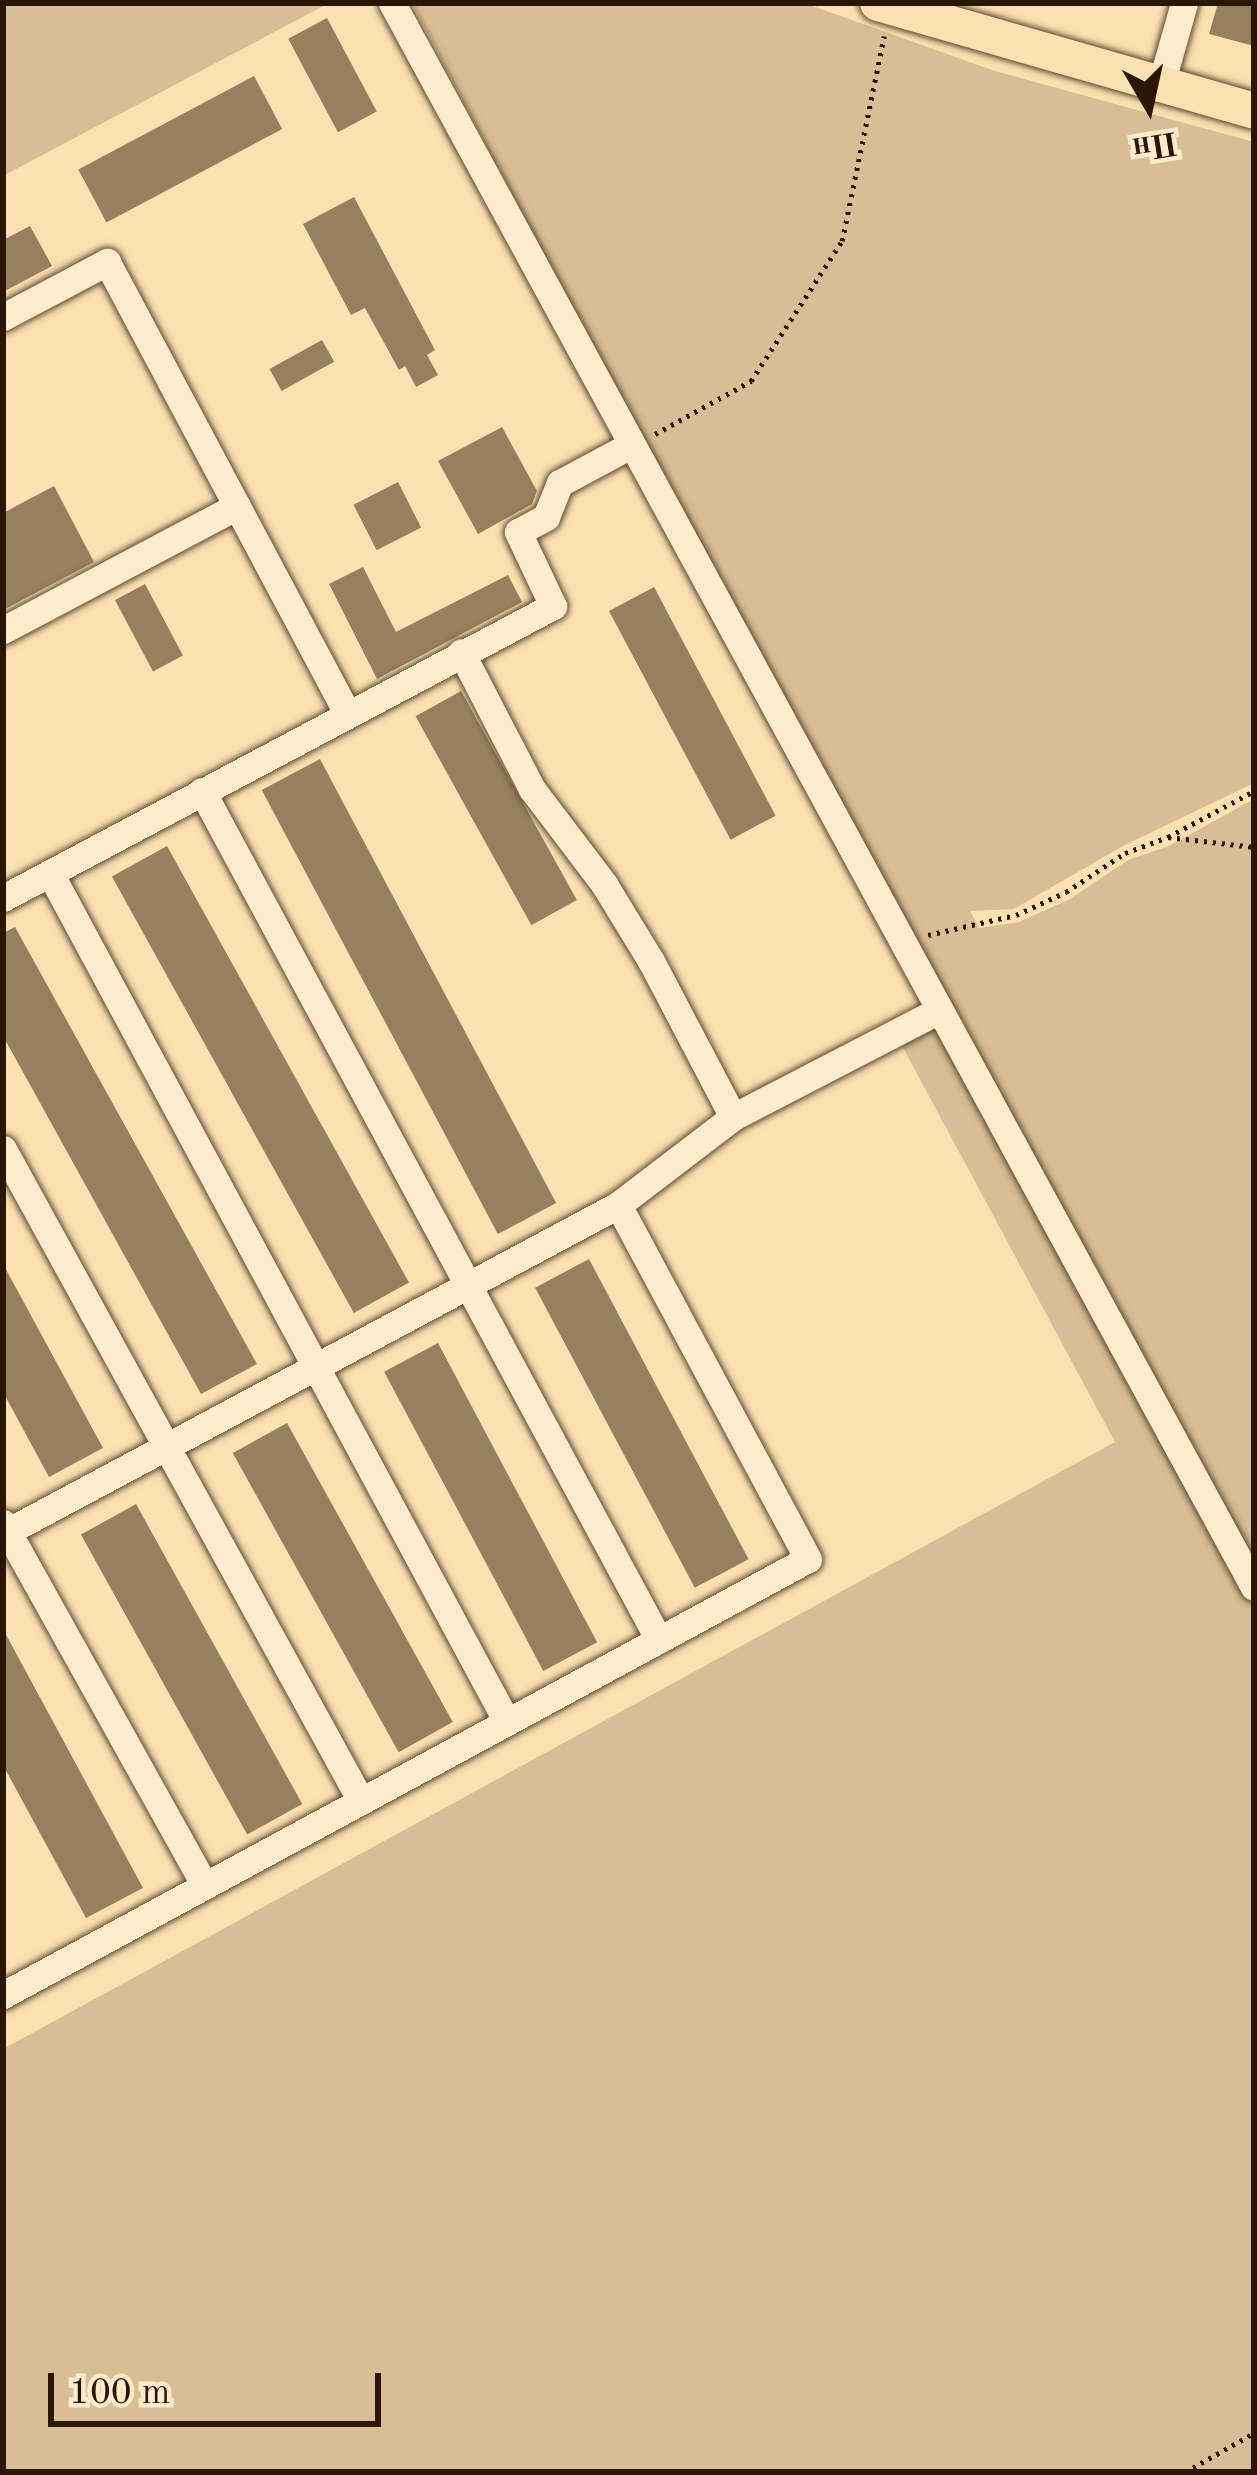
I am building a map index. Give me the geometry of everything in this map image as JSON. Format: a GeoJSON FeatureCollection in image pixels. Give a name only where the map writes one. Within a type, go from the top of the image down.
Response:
{"type":"FeatureCollection","features":[{"type":"Feature","properties":{"kind":"main road"},"geometry":{"type":"LineString","coordinates":[[883,5],[1254,110]]}},
{"type":"Feature","properties":{"kind":"street"},"geometry":{"type":"LineString","coordinates":[[392,3],[1254,1587]]}},
{"type":"Feature","properties":{"kind":"street"},"geometry":{"type":"LineString","coordinates":[[1161,84],[1184,3]]}},
{"type":"Feature","properties":{"kind":"street"},"geometry":{"type":"LineString","coordinates":[[3,317],[107,262],[347,713]]}},
{"type":"Feature","properties":{"kind":"street"},"geometry":{"type":"LineString","coordinates":[[3,898],[553,606],[518,532],[546,517],[560,483],[632,446]]}},
{"type":"Feature","properties":{"kind":"street"},"geometry":{"type":"LineString","coordinates":[[3,630],[237,506]]}},
{"type":"Feature","properties":{"kind":"street"},"geometry":{"type":"LineString","coordinates":[[461,652],[532,789],[604,884],[733,1117]]}},
{"type":"Feature","properties":{"kind":"street"},"geometry":{"type":"LineString","coordinates":[[202,791],[659,1640]]}},
{"type":"Feature","properties":{"kind":"street"},"geometry":{"type":"LineString","coordinates":[[50,873],[507,1722]]}},
{"type":"Feature","properties":{"kind":"street"},"geometry":{"type":"LineString","coordinates":[[205,1886],[4,1530],[318,1368],[617,1205],[733,1117],[939,1010]]}},
{"type":"Feature","properties":{"kind":"street"},"geometry":{"type":"LineString","coordinates":[[3,1149],[361,1801]]}},
{"type":"Feature","properties":{"kind":"street"},"geometry":{"type":"LineString","coordinates":[[3,1995],[808,1558],[617,1205]]}},
{"type":"Feature","properties":{"kind":"path"},"geometry":{"type":"LineString","coordinates":[[632,446],[751,381],[842,241],[867,139],[883,5]]}},
{"type":"Feature","properties":{"kind":"path"},"geometry":{"type":"LineString","coordinates":[[902,942],[1016,915],[1066,892],[1125,853],[1168,837],[1254,791]]}},
{"type":"Feature","properties":{"kind":"path"},"geometry":{"type":"LineString","coordinates":[[1168,837],[1254,847]]}},
{"type":"Feature","properties":{"kind":"path"},"geometry":{"type":"LineString","coordinates":[[1185,2472],[1254,2433]]}},
{"type":"Feature","properties":{"kind":"shaded area"},"geometry":{"type":"Polygon","coordinates":[[[3,3],[329,3],[3,176],[3,3]]]}},
{"type":"Feature","properties":{"kind":"shaded area"},"geometry":{"type":"Polygon","coordinates":[[[412,3],[804,3],[995,71],[1254,142],[1254,783],[1123,846],[1014,909],[970,911],[979,928],[1019,922],[1070,899],[1128,860],[1169,846],[1254,799],[1254,1574],[709,569],[412,3]]]}},
{"type":"Feature","properties":{"kind":"shaded area"},"geometry":{"type":"Polygon","coordinates":[[[937,1025],[1254,1609],[1254,2472],[3,2472],[3,2049],[1115,1442],[901,1044],[937,1025]]]}},
{"type":"Feature","properties":{"kind":"building"},"geometry":{"type":"Polygon","coordinates":[[[1218,3],[1254,3],[1254,46],[1209,34],[1218,3]]]}},
{"type":"Feature","properties":{"kind":"building"},"geometry":{"type":"Polygon","coordinates":[[[327,18],[377,112],[338,132],[288,39],[327,18]]]}},
{"type":"Feature","properties":{"kind":"building"},"geometry":{"type":"Polygon","coordinates":[[[254,76],[282,129],[106,222],[78,169],[254,76]]]}},
{"type":"Feature","properties":{"kind":"building"},"geometry":{"type":"Polygon","coordinates":[[[354,197],[435,350],[427,355],[438,375],[416,387],[405,366],[399,370],[365,308],[351,315],[303,224],[354,197]]]}},
{"type":"Feature","properties":{"kind":"building"},"geometry":{"type":"Polygon","coordinates":[[[30,226],[52,266],[3,292],[3,240],[30,226]]]}},
{"type":"Feature","properties":{"kind":"building"},"geometry":{"type":"Polygon","coordinates":[[[322,340],[334,362],[282,391],[270,369],[322,340]]]}},
{"type":"Feature","properties":{"kind":"building"},"geometry":{"type":"Polygon","coordinates":[[[502,427],[537,491],[532,504],[478,534],[438,461],[502,427]]]}},
{"type":"Feature","properties":{"kind":"building"},"geometry":{"type":"Polygon","coordinates":[[[398,482],[421,527],[377,550],[353,505],[398,482]]]}},
{"type":"Feature","properties":{"kind":"building"},"geometry":{"type":"Polygon","coordinates":[[[54,486],[94,562],[3,610],[3,513],[54,486]]]}},
{"type":"Feature","properties":{"kind":"building"},"geometry":{"type":"Polygon","coordinates":[[[363,567],[396,632],[508,575],[522,602],[377,679],[329,584],[363,567]]]}},
{"type":"Feature","properties":{"kind":"building"},"geometry":{"type":"Polygon","coordinates":[[[145,584],[183,656],[153,671],[115,600],[145,584]]]}},
{"type":"Feature","properties":{"kind":"building"},"geometry":{"type":"Polygon","coordinates":[[[654,587],[776,816],[731,840],[609,611],[654,587]]]}},
{"type":"Feature","properties":{"kind":"building"},"geometry":{"type":"Polygon","coordinates":[[[461,691],[577,900],[531,925],[416,716],[461,691]]]}},
{"type":"Feature","properties":{"kind":"building"},"geometry":{"type":"Polygon","coordinates":[[[320,759],[556,1203],[498,1234],[262,790],[320,759]]]}},
{"type":"Feature","properties":{"kind":"building"},"geometry":{"type":"Polygon","coordinates":[[[167,846],[409,1282],[354,1313],[112,877],[167,846]]]}},
{"type":"Feature","properties":{"kind":"building"},"geometry":{"type":"Polygon","coordinates":[[[15,927],[257,1364],[201,1394],[3,1036],[3,933],[15,927]]]}},
{"type":"Feature","properties":{"kind":"building"},"geometry":{"type":"Polygon","coordinates":[[[589,1259],[749,1559],[695,1588],[535,1288],[589,1259]]]}},
{"type":"Feature","properties":{"kind":"building"},"geometry":{"type":"Polygon","coordinates":[[[3,1264],[103,1448],[49,1477],[3,1392],[3,1264]]]}},
{"type":"Feature","properties":{"kind":"building"},"geometry":{"type":"Polygon","coordinates":[[[438,1343],[597,1642],[543,1671],[384,1372],[438,1343]]]}},
{"type":"Feature","properties":{"kind":"building"},"geometry":{"type":"Polygon","coordinates":[[[287,1423],[453,1722],[399,1752],[233,1453],[287,1423]]]}},
{"type":"Feature","properties":{"kind":"building"},"geometry":{"type":"Polygon","coordinates":[[[136,1504],[302,1804],[247,1835],[81,1535],[136,1504]]]}},
{"type":"Feature","properties":{"kind":"building"},"geometry":{"type":"Polygon","coordinates":[[[3,1629],[143,1888],[86,1918],[3,1765],[3,1629]]]}}]}
